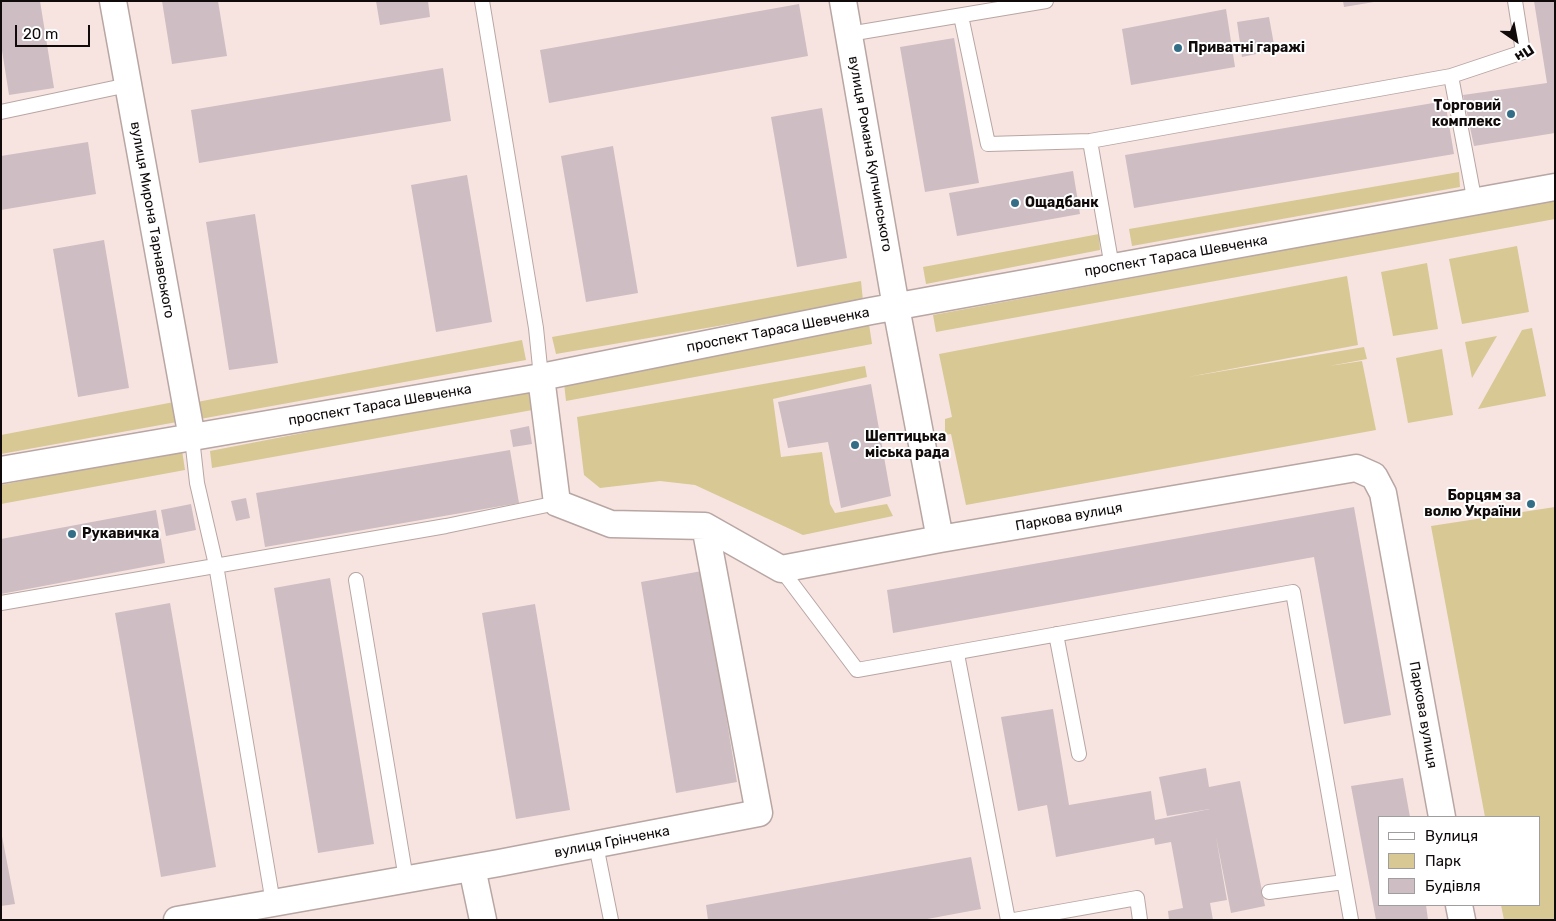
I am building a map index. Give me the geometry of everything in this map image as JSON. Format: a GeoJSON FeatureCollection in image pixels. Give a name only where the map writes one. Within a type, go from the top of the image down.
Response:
{"type":"FeatureCollection","features":[{"type":"Feature","properties":{"kind":"street","name":"вулиця Мирона Тарнавського"},"geometry":{"type":"LineString","coordinates":[[113,1],[192,438]]}},
{"type":"Feature","properties":{"kind":"street","name":"вулиця Романа Купчинського"},"geometry":{"type":"LineString","coordinates":[[843,1],[896,307],[940,539]]}},
{"type":"Feature","properties":{"kind":"street","name":"проспект Тараса Шевченка"},"geometry":{"type":"LineString","coordinates":[[1,470],[541,377],[896,307],[1555,188]]}},
{"type":"Feature","properties":{"kind":"street"},"geometry":{"type":"LineString","coordinates":[[541,377],[557,503],[611,524],[706,526],[781,569]]}},
{"type":"Feature","properties":{"kind":"street","name":"Паркова вулиця"},"geometry":{"type":"LineString","coordinates":[[781,569],[940,539],[1356,468],[1374,476],[1384,493],[1442,816]]}},
{"type":"Feature","properties":{"kind":"street","name":"вулиця Грінченка"},"geometry":{"type":"LineString","coordinates":[[177,920],[472,868],[759,813],[706,526]]}},
{"type":"Feature","properties":{"kind":"street"},"geometry":{"type":"LineString","coordinates":[[472,868],[483,920]]}},
{"type":"Feature","properties":{"kind":"street"},"geometry":{"type":"LineString","coordinates":[[1459,906],[1462,920]]}},
{"type":"Feature","properties":{"kind":"lane"},"geometry":{"type":"LineString","coordinates":[[482,1],[535,319],[541,377]]}},
{"type":"Feature","properties":{"kind":"lane"},"geometry":{"type":"LineString","coordinates":[[849,34],[1046,1]]}},
{"type":"Feature","properties":{"kind":"lane"},"geometry":{"type":"LineString","coordinates":[[961,16],[988,144],[1090,141],[1451,76],[1523,52],[1516,1]]}},
{"type":"Feature","properties":{"kind":"lane"},"geometry":{"type":"LineString","coordinates":[[1451,76],[1475,203]]}},
{"type":"Feature","properties":{"kind":"lane"},"geometry":{"type":"LineString","coordinates":[[1,112],[128,86]]}},
{"type":"Feature","properties":{"kind":"lane"},"geometry":{"type":"LineString","coordinates":[[1090,141],[1112,267]]}},
{"type":"Feature","properties":{"kind":"lane"},"geometry":{"type":"LineString","coordinates":[[192,438],[197,483],[216,564],[273,903]]}},
{"type":"Feature","properties":{"kind":"lane"},"geometry":{"type":"LineString","coordinates":[[1,603],[216,564],[446,526],[557,503]]}},
{"type":"Feature","properties":{"kind":"lane"},"geometry":{"type":"LineString","coordinates":[[781,569],[857,670],[957,654],[1056,634],[1292,592],[1351,920]]}},
{"type":"Feature","properties":{"kind":"lane"},"geometry":{"type":"LineString","coordinates":[[356,580],[406,879]]}},
{"type":"Feature","properties":{"kind":"lane"},"geometry":{"type":"LineString","coordinates":[[1056,634],[1080,754]]}},
{"type":"Feature","properties":{"kind":"lane"},"geometry":{"type":"LineString","coordinates":[[957,654],[1008,920]]}},
{"type":"Feature","properties":{"kind":"lane"},"geometry":{"type":"LineString","coordinates":[[596,845],[611,920]]}},
{"type":"Feature","properties":{"kind":"lane"},"geometry":{"type":"LineString","coordinates":[[1269,892],[1344,882]]}},
{"type":"Feature","properties":{"kind":"lane"},"geometry":{"type":"LineString","coordinates":[[1014,920],[1137,898],[1140,920]]}},
{"type":"Feature","properties":{"kind":"green space"},"geometry":{"type":"Polygon","coordinates":[[[1459,172],[1460,187],[1132,246],[1129,229],[1459,172]]]}},
{"type":"Feature","properties":{"kind":"green space"},"geometry":{"type":"Polygon","coordinates":[[[1555,200],[1555,219],[936,332],[933,315],[1555,200]]]}},
{"type":"Feature","properties":{"kind":"green space"},"geometry":{"type":"Polygon","coordinates":[[[1099,234],[1100,250],[926,284],[923,267],[1099,234]]]}},
{"type":"Feature","properties":{"kind":"green space"},"geometry":{"type":"Polygon","coordinates":[[[1517,246],[1529,312],[1462,324],[1449,259],[1517,246]]]}},
{"type":"Feature","properties":{"kind":"green space"},"geometry":{"type":"Polygon","coordinates":[[[1427,263],[1438,329],[1393,336],[1381,272],[1427,263]]]}},
{"type":"Feature","properties":{"kind":"green space"},"geometry":{"type":"Polygon","coordinates":[[[1347,276],[1358,345],[1188,377],[1364,347],[1367,359],[1329,366],[1362,361],[1376,430],[966,505],[951,434],[945,435],[945,419],[952,417],[939,354],[1347,276]]]}},
{"type":"Feature","properties":{"kind":"green space"},"geometry":{"type":"Polygon","coordinates":[[[861,281],[863,301],[556,354],[552,337],[861,281]]]}},
{"type":"Feature","properties":{"kind":"green space"},"geometry":{"type":"Polygon","coordinates":[[[869,324],[872,344],[566,401],[564,383],[869,324]]]}},
{"type":"Feature","properties":{"kind":"green space"},"geometry":{"type":"Polygon","coordinates":[[[1532,328],[1546,396],[1478,409],[1522,330],[1532,328]]]}},
{"type":"Feature","properties":{"kind":"green space"},"geometry":{"type":"Polygon","coordinates":[[[1497,336],[1472,378],[1465,342],[1497,336]]]}},
{"type":"Feature","properties":{"kind":"green space"},"geometry":{"type":"Polygon","coordinates":[[[522,340],[526,360],[200,419],[197,402],[522,340]]]}},
{"type":"Feature","properties":{"kind":"green space"},"geometry":{"type":"Polygon","coordinates":[[[1442,349],[1453,415],[1408,423],[1396,358],[1442,349]]]}},
{"type":"Feature","properties":{"kind":"green space"},"geometry":{"type":"Polygon","coordinates":[[[865,366],[867,377],[773,399],[781,457],[822,452],[830,504],[835,513],[887,504],[893,516],[803,535],[695,485],[660,481],[600,488],[584,475],[577,417],[865,366]]]}},
{"type":"Feature","properties":{"kind":"green space"},"geometry":{"type":"Polygon","coordinates":[[[535,388],[538,409],[212,468],[210,451],[535,388]]]}},
{"type":"Feature","properties":{"kind":"green space"},"geometry":{"type":"Polygon","coordinates":[[[174,402],[177,422],[1,454],[1,435],[174,402]]]}},
{"type":"Feature","properties":{"kind":"green space"},"geometry":{"type":"Polygon","coordinates":[[[182,450],[185,470],[1,504],[1,485],[182,450]]]}},
{"type":"Feature","properties":{"kind":"green space"},"geometry":{"type":"Polygon","coordinates":[[[1555,507],[1555,920],[1504,920],[1501,906],[1541,906],[1541,816],[1485,816],[1431,526],[1555,507]]]}},
{"type":"Feature","properties":{"kind":"building"},"geometry":{"type":"Polygon","coordinates":[[[1,1],[40,1],[54,88],[9,95],[1,44],[1,1]]]}},
{"type":"Feature","properties":{"kind":"building"},"geometry":{"type":"Polygon","coordinates":[[[162,1],[218,1],[227,56],[172,64],[162,1]]]}},
{"type":"Feature","properties":{"kind":"building"},"geometry":{"type":"Polygon","coordinates":[[[376,1],[428,1],[430,17],[380,25],[376,1]]]}},
{"type":"Feature","properties":{"kind":"building"},"geometry":{"type":"Polygon","coordinates":[[[1343,1],[1374,1],[1374,2],[1344,7],[1343,1]]]}},
{"type":"Feature","properties":{"kind":"building","name":"Торговий комплекс"},"geometry":{"type":"Polygon","coordinates":[[[1534,1],[1555,1],[1555,133],[1474,146],[1463,95],[1547,83],[1534,1]]]}},
{"type":"Feature","properties":{"kind":"building"},"geometry":{"type":"Polygon","coordinates":[[[799,4],[808,56],[549,103],[540,50],[799,4]]]}},
{"type":"Feature","properties":{"kind":"building","name":"Приватні гаражі"},"geometry":{"type":"Polygon","coordinates":[[[1226,9],[1235,67],[1131,85],[1122,29],[1226,9]]]}},
{"type":"Feature","properties":{"kind":"building"},"geometry":{"type":"Polygon","coordinates":[[[1269,17],[1275,50],[1242,57],[1237,22],[1269,17]]]}},
{"type":"Feature","properties":{"kind":"building"},"geometry":{"type":"Polygon","coordinates":[[[954,38],[979,183],[925,192],[900,47],[954,38]]]}},
{"type":"Feature","properties":{"kind":"building"},"geometry":{"type":"Polygon","coordinates":[[[443,68],[451,121],[199,163],[191,110],[443,68]]]}},
{"type":"Feature","properties":{"kind":"building"},"geometry":{"type":"Polygon","coordinates":[[[1445,101],[1454,154],[1134,208],[1125,155],[1445,101]]]}},
{"type":"Feature","properties":{"kind":"building"},"geometry":{"type":"Polygon","coordinates":[[[822,108],[847,258],[797,267],[771,117],[822,108]]]}},
{"type":"Feature","properties":{"kind":"building"},"geometry":{"type":"Polygon","coordinates":[[[88,142],[96,194],[1,210],[1,156],[88,142]]]}},
{"type":"Feature","properties":{"kind":"building"},"geometry":{"type":"Polygon","coordinates":[[[613,146],[638,293],[586,302],[561,156],[613,146]]]}},
{"type":"Feature","properties":{"kind":"building","name":"Ощадбанк"},"geometry":{"type":"Polygon","coordinates":[[[1073,171],[1080,214],[957,236],[949,193],[1073,171]]]}},
{"type":"Feature","properties":{"kind":"building"},"geometry":{"type":"Polygon","coordinates":[[[467,175],[492,322],[436,332],[411,185],[467,175]]]}},
{"type":"Feature","properties":{"kind":"building"},"geometry":{"type":"Polygon","coordinates":[[[255,214],[278,363],[229,370],[206,222],[255,214]]]}},
{"type":"Feature","properties":{"kind":"building"},"geometry":{"type":"Polygon","coordinates":[[[104,240],[129,388],[78,397],[53,249],[104,240]]]}},
{"type":"Feature","properties":{"kind":"building","name":"Шептицька міська рада"},"geometry":{"type":"Polygon","coordinates":[[[871,384],[891,496],[841,508],[828,442],[788,448],[778,402],[871,384]]]}},
{"type":"Feature","properties":{"kind":"building"},"geometry":{"type":"Polygon","coordinates":[[[529,426],[532,444],[513,447],[510,430],[529,426]]]}},
{"type":"Feature","properties":{"kind":"building"},"geometry":{"type":"Polygon","coordinates":[[[510,450],[519,503],[265,547],[256,493],[510,450]]]}},
{"type":"Feature","properties":{"kind":"building"},"geometry":{"type":"Polygon","coordinates":[[[246,498],[250,518],[236,521],[231,501],[246,498]]]}},
{"type":"Feature","properties":{"kind":"building"},"geometry":{"type":"Polygon","coordinates":[[[191,504],[196,530],[166,536],[161,510],[191,504]]]}},
{"type":"Feature","properties":{"kind":"building"},"geometry":{"type":"Polygon","coordinates":[[[1354,507],[1391,715],[1344,724],[1314,557],[893,633],[887,590],[1354,507]]]}},
{"type":"Feature","properties":{"kind":"building"},"geometry":{"type":"Polygon","coordinates":[[[156,510],[165,563],[1,594],[1,539],[156,510]]]}},
{"type":"Feature","properties":{"kind":"building"},"geometry":{"type":"Polygon","coordinates":[[[702,571],[737,782],[676,793],[641,582],[702,571]]]}},
{"type":"Feature","properties":{"kind":"building"},"geometry":{"type":"Polygon","coordinates":[[[330,578],[374,844],[318,853],[274,588],[330,578]]]}},
{"type":"Feature","properties":{"kind":"building"},"geometry":{"type":"Polygon","coordinates":[[[170,603],[216,867],[161,877],[115,613],[170,603]]]}},
{"type":"Feature","properties":{"kind":"building"},"geometry":{"type":"Polygon","coordinates":[[[535,604],[570,810],[516,819],[482,613],[535,604]]]}},
{"type":"Feature","properties":{"kind":"building"},"geometry":{"type":"Polygon","coordinates":[[[1053,709],[1069,805],[1151,791],[1155,820],[1210,809],[1167,816],[1159,777],[1206,768],[1209,787],[1240,781],[1265,906],[1231,913],[1216,837],[1227,900],[1210,903],[1213,920],[1169,920],[1168,911],[1183,908],[1171,842],[1155,845],[1154,838],[1056,857],[1047,805],[1018,811],[1001,717],[1053,709]]]}},
{"type":"Feature","properties":{"kind":"building"},"geometry":{"type":"Polygon","coordinates":[[[1403,778],[1410,816],[1378,816],[1378,906],[1426,906],[1428,920],[1376,920],[1351,786],[1403,778]]]}},
{"type":"Feature","properties":{"kind":"building"},"geometry":{"type":"Polygon","coordinates":[[[1,831],[15,904],[1,906],[1,831]]]}},
{"type":"Feature","properties":{"kind":"building"},"geometry":{"type":"Polygon","coordinates":[[[971,857],[981,909],[922,920],[708,920],[706,905],[971,857]]]}},
{"type":"Feature","properties":{"kind":"place","name":"Приватні гаражі"},"geometry":{"type":"Point","coordinates":[1178,48]}},
{"type":"Feature","properties":{"kind":"place","name":"Торговий комплекс"},"geometry":{"type":"Point","coordinates":[1511,114]}},
{"type":"Feature","properties":{"kind":"place","name":"Ощадбанк"},"geometry":{"type":"Point","coordinates":[1015,203]}},
{"type":"Feature","properties":{"kind":"place","name":"Шептицька міська рада"},"geometry":{"type":"Point","coordinates":[855,445]}},
{"type":"Feature","properties":{"kind":"place","name":"Борцям за волю України"},"geometry":{"type":"Point","coordinates":[1531,504]}},
{"type":"Feature","properties":{"kind":"place","name":"Рукавичка"},"geometry":{"type":"Point","coordinates":[72,534]}}]}
